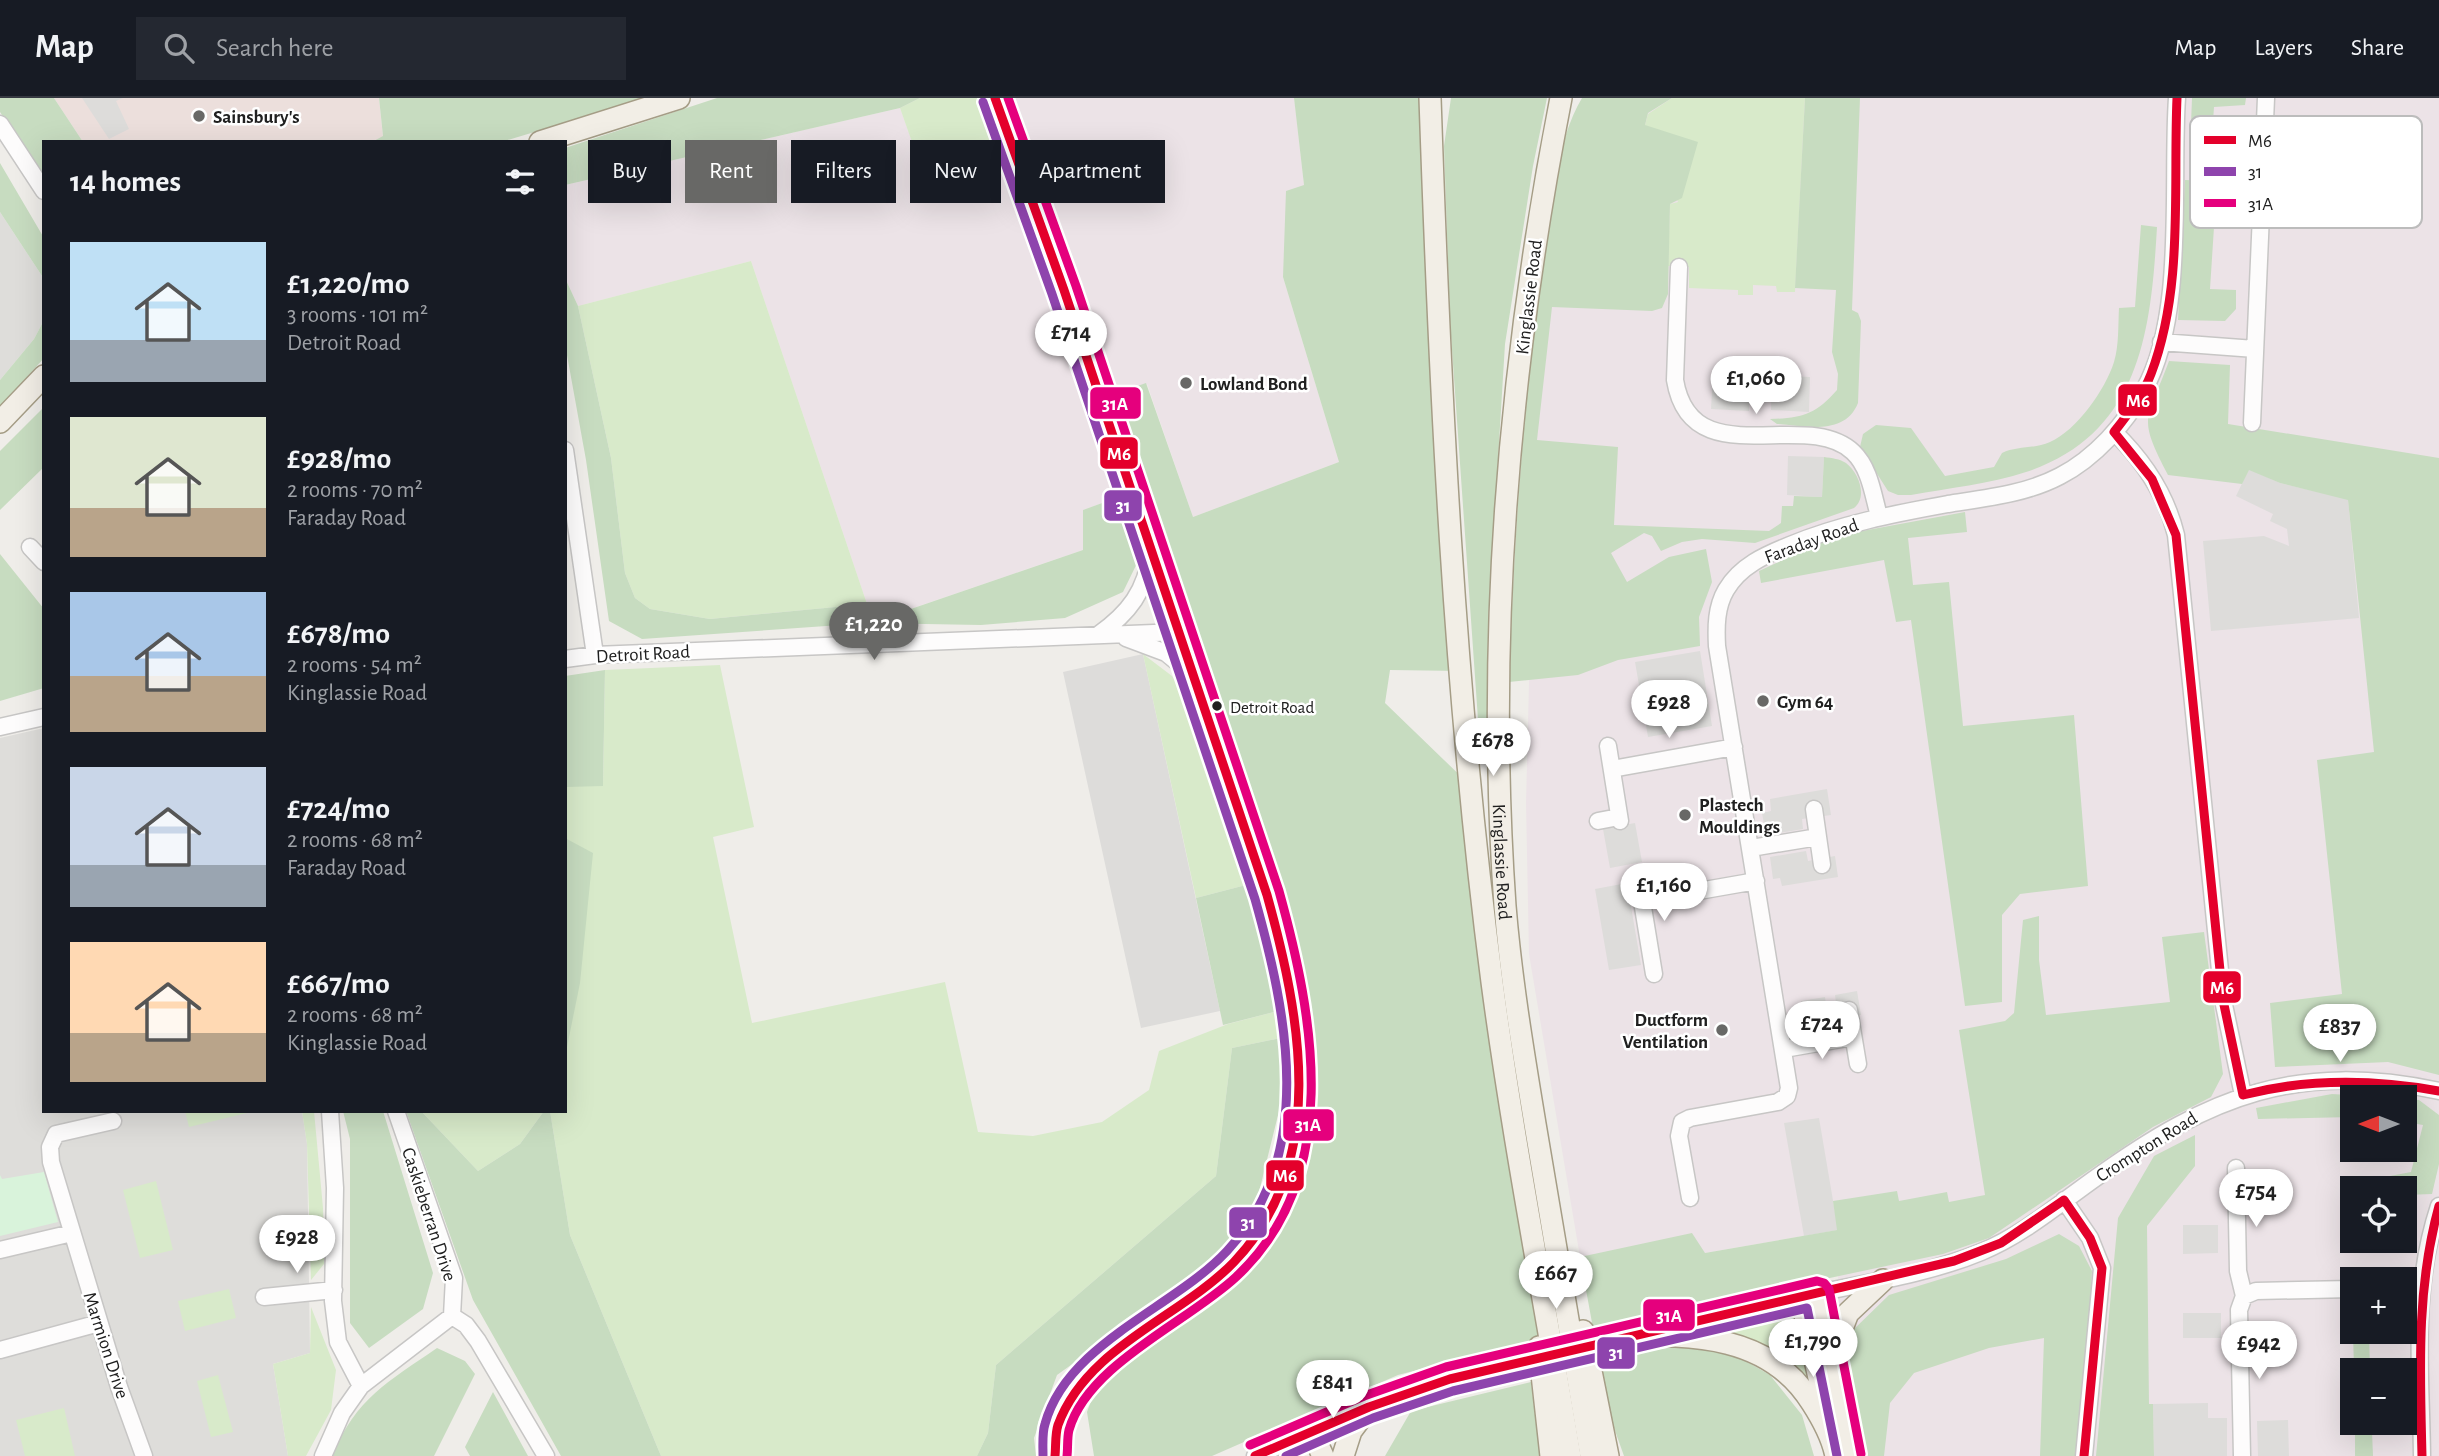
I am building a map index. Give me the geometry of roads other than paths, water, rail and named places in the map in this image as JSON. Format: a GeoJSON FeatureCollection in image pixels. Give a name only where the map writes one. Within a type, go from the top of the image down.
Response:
{"type":"FeatureCollection","features":[{"type":"Feature","properties":{"kind":"main road"},"geometry":{"type":"LineString","coordinates":[[546,140],[679,98]]}},
{"type":"Feature","properties":{"kind":"main road","name":"Kinglassie Road"},"geometry":{"type":"LineString","coordinates":[[1430,98],[1444,428],[1463,698],[1492,980],[1570,1456]]}},
{"type":"Feature","properties":{"kind":"main road","name":"Kinglassie Road"},"geometry":{"type":"LineString","coordinates":[[1561,98],[1530,275],[1512,426],[1502,598],[1499,746],[1507,919],[1516,1006],[1591,1456]]}},
{"type":"Feature","properties":{"kind":"main road"},"geometry":{"type":"LineString","coordinates":[[0,422],[42,378]]}},
{"type":"Feature","properties":{"kind":"main road"},"geometry":{"type":"LineString","coordinates":[[1519,1146],[1551,1456]]}},
{"type":"Feature","properties":{"kind":"main road"},"geometry":{"type":"LineString","coordinates":[[1540,1156],[1590,1359],[1608,1456]]}},
{"type":"Feature","properties":{"kind":"main road"},"geometry":{"type":"LineString","coordinates":[[1830,1359],[1847,1313],[1883,1280]]}},
{"type":"Feature","properties":{"kind":"main road"},"geometry":{"type":"LineString","coordinates":[[1809,1295],[1830,1359],[1849,1456]]}},
{"type":"Feature","properties":{"kind":"main road"},"geometry":{"type":"LineString","coordinates":[[1809,1295],[1834,1447]]}},
{"type":"Feature","properties":{"kind":"main road"},"geometry":{"type":"LineString","coordinates":[[1621,1336],[1711,1338],[1763,1355],[1779,1365],[1806,1393],[1834,1447]]}},
{"type":"Feature","properties":{"kind":"main road"},"geometry":{"type":"LineString","coordinates":[[1343,1456],[1352,1431],[1370,1407]]}},
{"type":"Feature","properties":{"kind":"main road"},"geometry":{"type":"LineString","coordinates":[[1306,1442],[1323,1456]]}},
{"type":"Feature","properties":{"kind":"street"},"geometry":{"type":"LineString","coordinates":[[995,98],[1152,547],[1282,946],[1299,1073],[1296,1128],[1276,1201],[1255,1236],[1221,1275],[1082,1382],[1061,1414],[1055,1438],[1055,1456]]}},
{"type":"Feature","properties":{"kind":"street","name":"Faraday Road"},"geometry":{"type":"LineString","coordinates":[[1690,1198],[1679,1136],[1682,1122],[1690,1118],[1783,1100],[1789,1088],[1717,646],[1718,612],[1726,590],[1744,569],[1772,552],[1825,531],[1879,516],[2017,492],[2044,483],[2079,465],[2114,432],[2144,389],[2161,342],[2169,291],[2177,98]]}},
{"type":"Feature","properties":{"kind":"street"},"geometry":{"type":"LineString","coordinates":[[2265,116],[2266,98]]}},
{"type":"Feature","properties":{"kind":"street"},"geometry":{"type":"LineString","coordinates":[[0,124],[42,188]]}},
{"type":"Feature","properties":{"kind":"street"},"geometry":{"type":"LineString","coordinates":[[2252,423],[2260,228]]}},
{"type":"Feature","properties":{"kind":"street"},"geometry":{"type":"LineString","coordinates":[[1679,267],[1675,380],[1679,397],[1689,414],[1715,432],[1819,438],[1841,444],[1855,453],[1864,467],[1879,516]]}},
{"type":"Feature","properties":{"kind":"street"},"geometry":{"type":"LineString","coordinates":[[2161,342],[2255,349]]}},
{"type":"Feature","properties":{"kind":"street"},"geometry":{"type":"LineString","coordinates":[[2114,432],[2147,468],[2169,512],[2176,535],[2223,1000],[2243,1095]]}},
{"type":"Feature","properties":{"kind":"street"},"geometry":{"type":"LineString","coordinates":[[567,464],[595,655]]}},
{"type":"Feature","properties":{"kind":"street"},"geometry":{"type":"LineString","coordinates":[[30,547],[42,560]]}},
{"type":"Feature","properties":{"kind":"street"},"geometry":{"type":"LineString","coordinates":[[1105,635],[1137,599],[1146,578],[1152,547]]}},
{"type":"Feature","properties":{"kind":"street","name":"Detroit Road"},"geometry":{"type":"LineString","coordinates":[[567,659],[595,655],[1179,632]]}},
{"type":"Feature","properties":{"kind":"street","name":"Detroit Road"},"geometry":{"type":"LineString","coordinates":[[1105,635],[1166,653],[1196,678]]}},
{"type":"Feature","properties":{"kind":"street"},"geometry":{"type":"LineString","coordinates":[[0,727],[42,717]]}},
{"type":"Feature","properties":{"kind":"street"},"geometry":{"type":"LineString","coordinates":[[1598,821],[1619,819],[1608,746]]}},
{"type":"Feature","properties":{"kind":"street"},"geometry":{"type":"LineString","coordinates":[[1612,769],[1734,747]]}},
{"type":"Feature","properties":{"kind":"street"},"geometry":{"type":"LineString","coordinates":[[1814,809],[1822,865]]}},
{"type":"Feature","properties":{"kind":"street"},"geometry":{"type":"LineString","coordinates":[[1751,848],[1818,837]]}},
{"type":"Feature","properties":{"kind":"street"},"geometry":{"type":"LineString","coordinates":[[1638,877],[1654,974]]}},
{"type":"Feature","properties":{"kind":"street"},"geometry":{"type":"LineString","coordinates":[[1642,901],[1756,881]]}},
{"type":"Feature","properties":{"kind":"street"},"geometry":{"type":"LineString","coordinates":[[1849,1010],[1858,1064]]}},
{"type":"Feature","properties":{"kind":"street"},"geometry":{"type":"LineString","coordinates":[[1784,1049],[1853,1037]]}},
{"type":"Feature","properties":{"kind":"street","name":"Crompton Road"},"geometry":{"type":"LineString","coordinates":[[1255,1456],[1306,1442],[1370,1407],[1493,1367],[1621,1336],[1883,1280],[1986,1250],[2171,1127],[2196,1113],[2243,1095],[2295,1084],[2329,1082],[2392,1084],[2439,1091]]}},
{"type":"Feature","properties":{"kind":"street"},"geometry":{"type":"LineString","coordinates":[[330,1113],[335,1188],[334,1290],[338,1342],[361,1386]]}},
{"type":"Feature","properties":{"kind":"street","name":"Caskieberran Drive"},"geometry":{"type":"LineString","coordinates":[[397,1113],[454,1279],[452,1317]]}},
{"type":"Feature","properties":{"kind":"street","name":"Marmion Drive"},"geometry":{"type":"LineString","coordinates":[[113,1121],[56,1133],[50,1147],[51,1162],[99,1323],[144,1456]]}},
{"type":"Feature","properties":{"kind":"street"},"geometry":{"type":"LineString","coordinates":[[2236,1168],[2238,1271],[2244,1296],[2239,1310],[2242,1456]]}},
{"type":"Feature","properties":{"kind":"street"},"geometry":{"type":"LineString","coordinates":[[2064,1200],[2090,1238],[2102,1268],[2084,1456]]}},
{"type":"Feature","properties":{"kind":"street"},"geometry":{"type":"LineString","coordinates":[[2417,1275],[2439,1206]]}},
{"type":"Feature","properties":{"kind":"street"},"geometry":{"type":"LineString","coordinates":[[0,1251],[72,1233]]}},
{"type":"Feature","properties":{"kind":"street"},"geometry":{"type":"LineString","coordinates":[[2244,1296],[2256,1292],[2340,1289]]}},
{"type":"Feature","properties":{"kind":"street"},"geometry":{"type":"LineString","coordinates":[[264,1297],[334,1290]]}},
{"type":"Feature","properties":{"kind":"street"},"geometry":{"type":"LineString","coordinates":[[323,1456],[342,1413],[361,1386],[452,1317],[466,1325],[478,1341],[546,1456]]}},
{"type":"Feature","properties":{"kind":"street"},"geometry":{"type":"LineString","coordinates":[[0,1350],[99,1323]]}},
{"type":"Feature","properties":{"kind":"street"},"geometry":{"type":"LineString","coordinates":[[2415,1344],[2422,1456]]}},
{"type":"Feature","properties":{"kind":"place","name":"Sainsbury's"},"geometry":{"type":"Point","coordinates":[199,116]}},
{"type":"Feature","properties":{"kind":"place","name":"Lowland Bond"},"geometry":{"type":"Point","coordinates":[1186,383]}},
{"type":"Feature","properties":{"kind":"place","name":"Gym 64"},"geometry":{"type":"Point","coordinates":[1763,701]}},
{"type":"Feature","properties":{"kind":"place","name":"Detroit Road"},"geometry":{"type":"Point","coordinates":[1217,706]}},
{"type":"Feature","properties":{"kind":"place","name":"Plastech Mouldings"},"geometry":{"type":"Point","coordinates":[1685,815]}},
{"type":"Feature","properties":{"kind":"place","name":"Ductform Ventilation"},"geometry":{"type":"Point","coordinates":[1722,1030]}}]}
